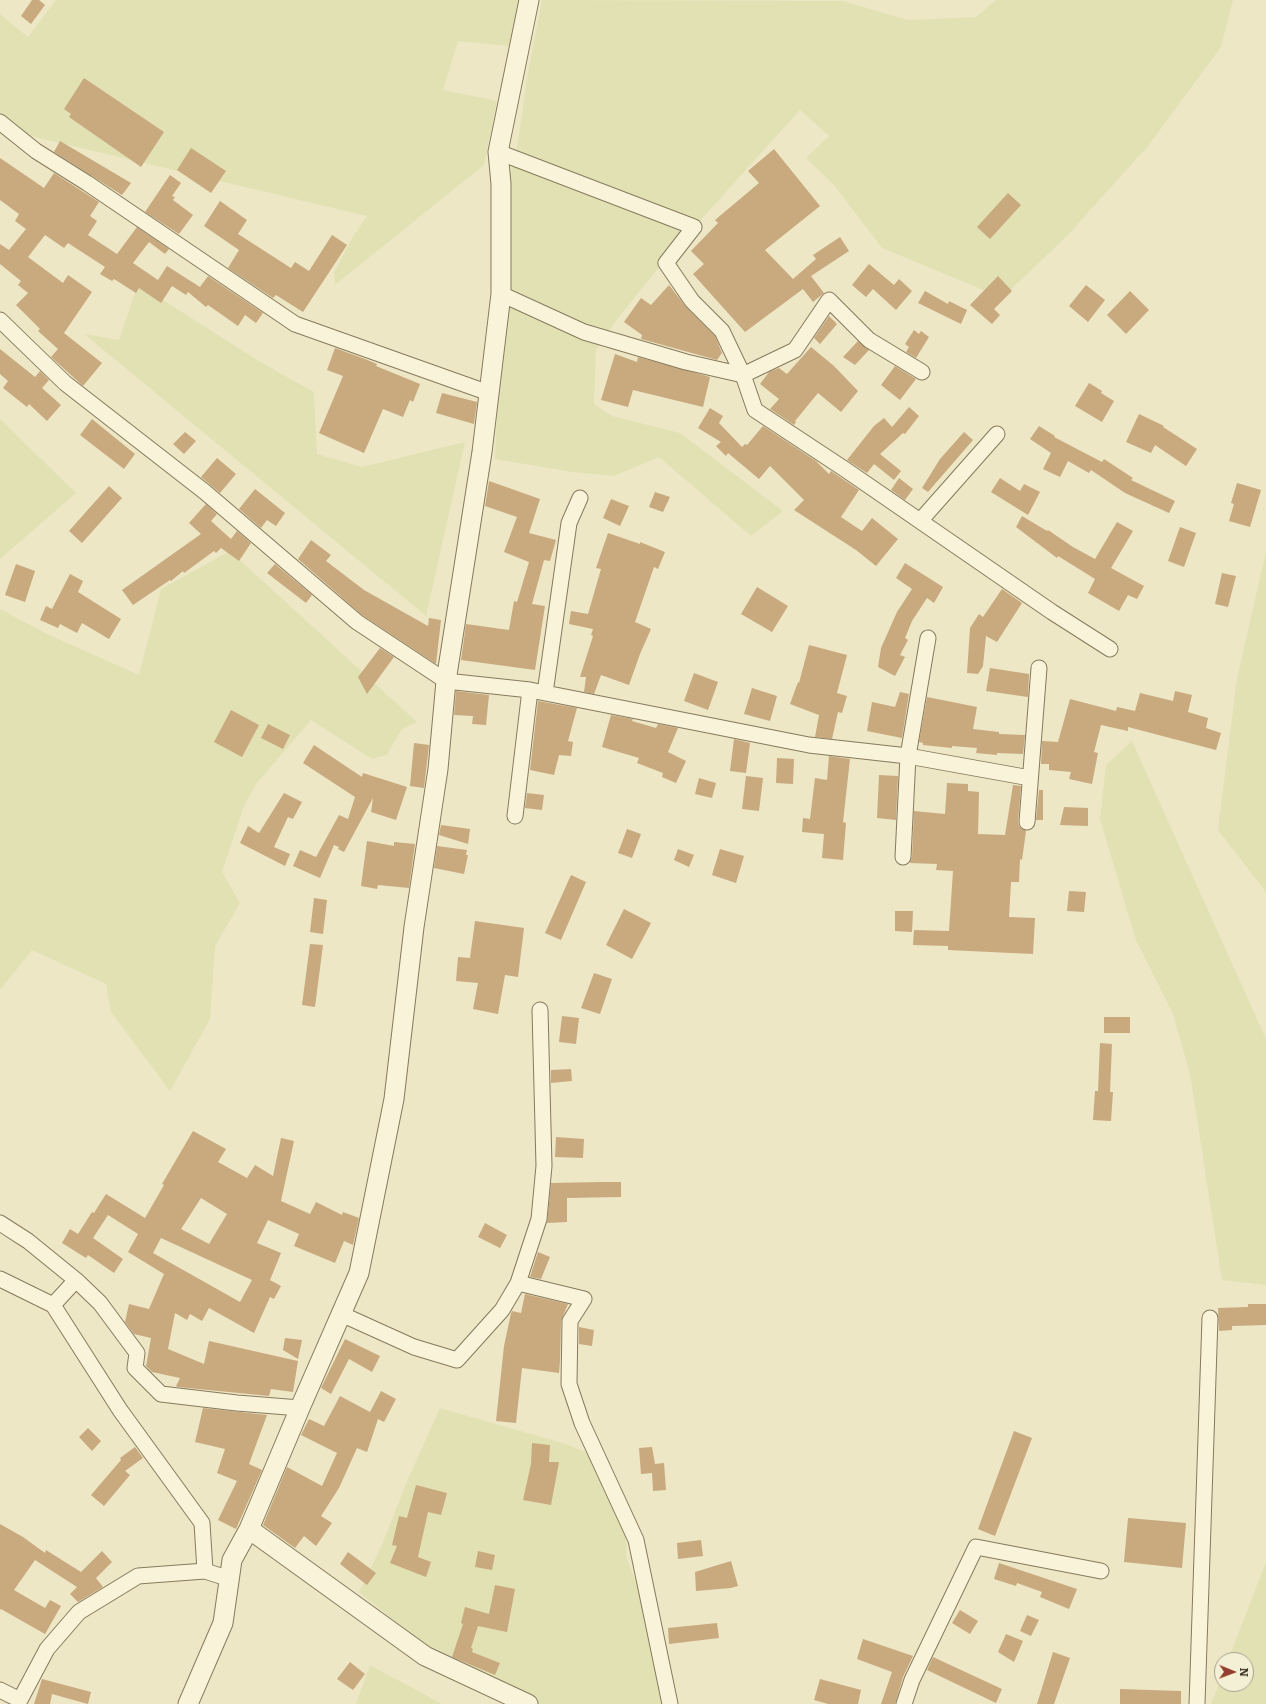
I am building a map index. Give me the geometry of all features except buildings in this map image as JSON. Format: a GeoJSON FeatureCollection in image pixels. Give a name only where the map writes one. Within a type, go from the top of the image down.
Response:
{"type":"FeatureCollection","features":[{"type":"Feature","properties":{"kind":"street"},"geometry":{"type":"LineString","coordinates":[[188,1704],[223,1624],[232,1560],[249,1529],[359,1273],[394,1099],[414,927],[438,769],[446,681],[482,452],[501,294],[501,184],[498,152],[529,0]]}},
{"type":"Feature","properties":{"kind":"street"},"geometry":{"type":"LineString","coordinates":[[0,122],[36,151],[87,183],[295,324],[489,393]]}},
{"type":"Feature","properties":{"kind":"street"},"geometry":{"type":"LineString","coordinates":[[498,152],[694,228],[666,262],[692,301],[722,331],[743,375],[755,410],[1052,612],[1110,649]]}},
{"type":"Feature","properties":{"kind":"street"},"geometry":{"type":"LineString","coordinates":[[501,294],[584,332],[686,362],[743,375],[795,350],[829,300],[869,340],[922,372]]}},
{"type":"Feature","properties":{"kind":"street"},"geometry":{"type":"LineString","coordinates":[[0,320],[65,383],[205,492],[357,622],[446,681],[530,690],[809,745],[908,756],[1030,778]]}},
{"type":"Feature","properties":{"kind":"street"},"geometry":{"type":"LineString","coordinates":[[920,521],[997,434]]}},
{"type":"Feature","properties":{"kind":"street"},"geometry":{"type":"LineString","coordinates":[[545,693],[570,523],[580,498]]}},
{"type":"Feature","properties":{"kind":"street"},"geometry":{"type":"LineString","coordinates":[[903,857],[908,756],[928,638]]}},
{"type":"Feature","properties":{"kind":"street"},"geometry":{"type":"LineString","coordinates":[[1027,822],[1040,668]]}},
{"type":"Feature","properties":{"kind":"street"},"geometry":{"type":"LineString","coordinates":[[515,816],[530,690]]}},
{"type":"Feature","properties":{"kind":"street"},"geometry":{"type":"LineString","coordinates":[[341,1314],[414,1347],[457,1360],[502,1310],[518,1283],[540,1219],[544,1174],[540,1010]]}},
{"type":"Feature","properties":{"kind":"street"},"geometry":{"type":"LineString","coordinates":[[0,1223],[28,1241],[76,1280],[100,1303],[137,1353],[135,1368],[161,1394],[236,1403],[300,1408]]}},
{"type":"Feature","properties":{"kind":"street"},"geometry":{"type":"LineString","coordinates":[[0,1279],[53,1306],[120,1410],[202,1523],[205,1571]]}},
{"type":"Feature","properties":{"kind":"street"},"geometry":{"type":"LineString","coordinates":[[53,1306],[76,1280]]}},
{"type":"Feature","properties":{"kind":"street"},"geometry":{"type":"LineString","coordinates":[[518,1283],[584,1299],[570,1321],[569,1384],[582,1423],[636,1540],[670,1704]]}},
{"type":"Feature","properties":{"kind":"street"},"geometry":{"type":"LineString","coordinates":[[1197,1704],[1210,1318]]}},
{"type":"Feature","properties":{"kind":"street"},"geometry":{"type":"LineString","coordinates":[[249,1529],[425,1656],[528,1704]]}},
{"type":"Feature","properties":{"kind":"street"},"geometry":{"type":"LineString","coordinates":[[904,1704],[912,1680],[976,1547],[1101,1571]]}},
{"type":"Feature","properties":{"kind":"street"},"geometry":{"type":"LineString","coordinates":[[0,1690],[20,1700],[48,1649],[79,1612],[138,1576],[205,1571],[230,1579]]}},
{"type":"Feature","properties":{"kind":"green space"},"geometry":{"type":"Polygon","coordinates":[[[56,0],[518,0],[509,46],[458,41],[443,90],[497,101],[484,165],[335,285],[334,273],[352,238],[367,216],[22,134],[0,121],[0,14],[28,37],[56,0]]]}},
{"type":"Feature","properties":{"kind":"green space"},"geometry":{"type":"Polygon","coordinates":[[[542,0],[843,1],[908,20],[976,17],[996,0],[1233,0],[1221,47],[1148,146],[1067,236],[1004,296],[991,293],[882,248],[834,185],[806,158],[829,136],[800,110],[668,256],[618,318],[596,350],[594,404],[612,416],[680,433],[783,511],[751,536],[659,457],[614,476],[572,472],[495,459],[500,337],[510,174],[517,148],[528,73],[542,0]]]}},
{"type":"Feature","properties":{"kind":"green space"},"geometry":{"type":"Polygon","coordinates":[[[138,284],[257,360],[314,392],[317,454],[362,467],[465,442],[426,616],[84,334],[119,340],[138,284]]]}},
{"type":"Feature","properties":{"kind":"green space"},"geometry":{"type":"Polygon","coordinates":[[[0,419],[76,493],[0,559],[0,419]]]}},
{"type":"Feature","properties":{"kind":"green space"},"geometry":{"type":"Polygon","coordinates":[[[230,551],[417,722],[401,730],[387,755],[372,759],[311,720],[256,784],[244,806],[222,872],[240,903],[215,946],[210,1019],[170,1091],[111,1012],[106,984],[32,950],[0,990],[0,609],[47,634],[139,675],[161,589],[230,551]]]}},
{"type":"Feature","properties":{"kind":"green space"},"geometry":{"type":"Polygon","coordinates":[[[1266,551],[1266,892],[1218,830],[1237,679],[1266,551]]]}},
{"type":"Feature","properties":{"kind":"green space"},"geometry":{"type":"Polygon","coordinates":[[[1132,741],[1266,1039],[1266,1285],[1222,1280],[1190,1074],[1173,1014],[1136,940],[1100,819],[1106,765],[1132,741]]]}},
{"type":"Feature","properties":{"kind":"green space"},"geometry":{"type":"Polygon","coordinates":[[[440,1408],[566,1444],[590,1454],[627,1521],[626,1556],[669,1671],[667,1704],[534,1704],[475,1686],[359,1592],[381,1547],[408,1479],[440,1408]]]}},
{"type":"Feature","properties":{"kind":"green space"},"geometry":{"type":"Polygon","coordinates":[[[1266,1562],[1266,1704],[1211,1704],[1216,1692],[1254,1692],[1254,1652],[1231,1652],[1266,1562]]]}},
{"type":"Feature","properties":{"kind":"green space"},"geometry":{"type":"Polygon","coordinates":[[[370,1665],[442,1704],[356,1704],[370,1665]]]}}]}
